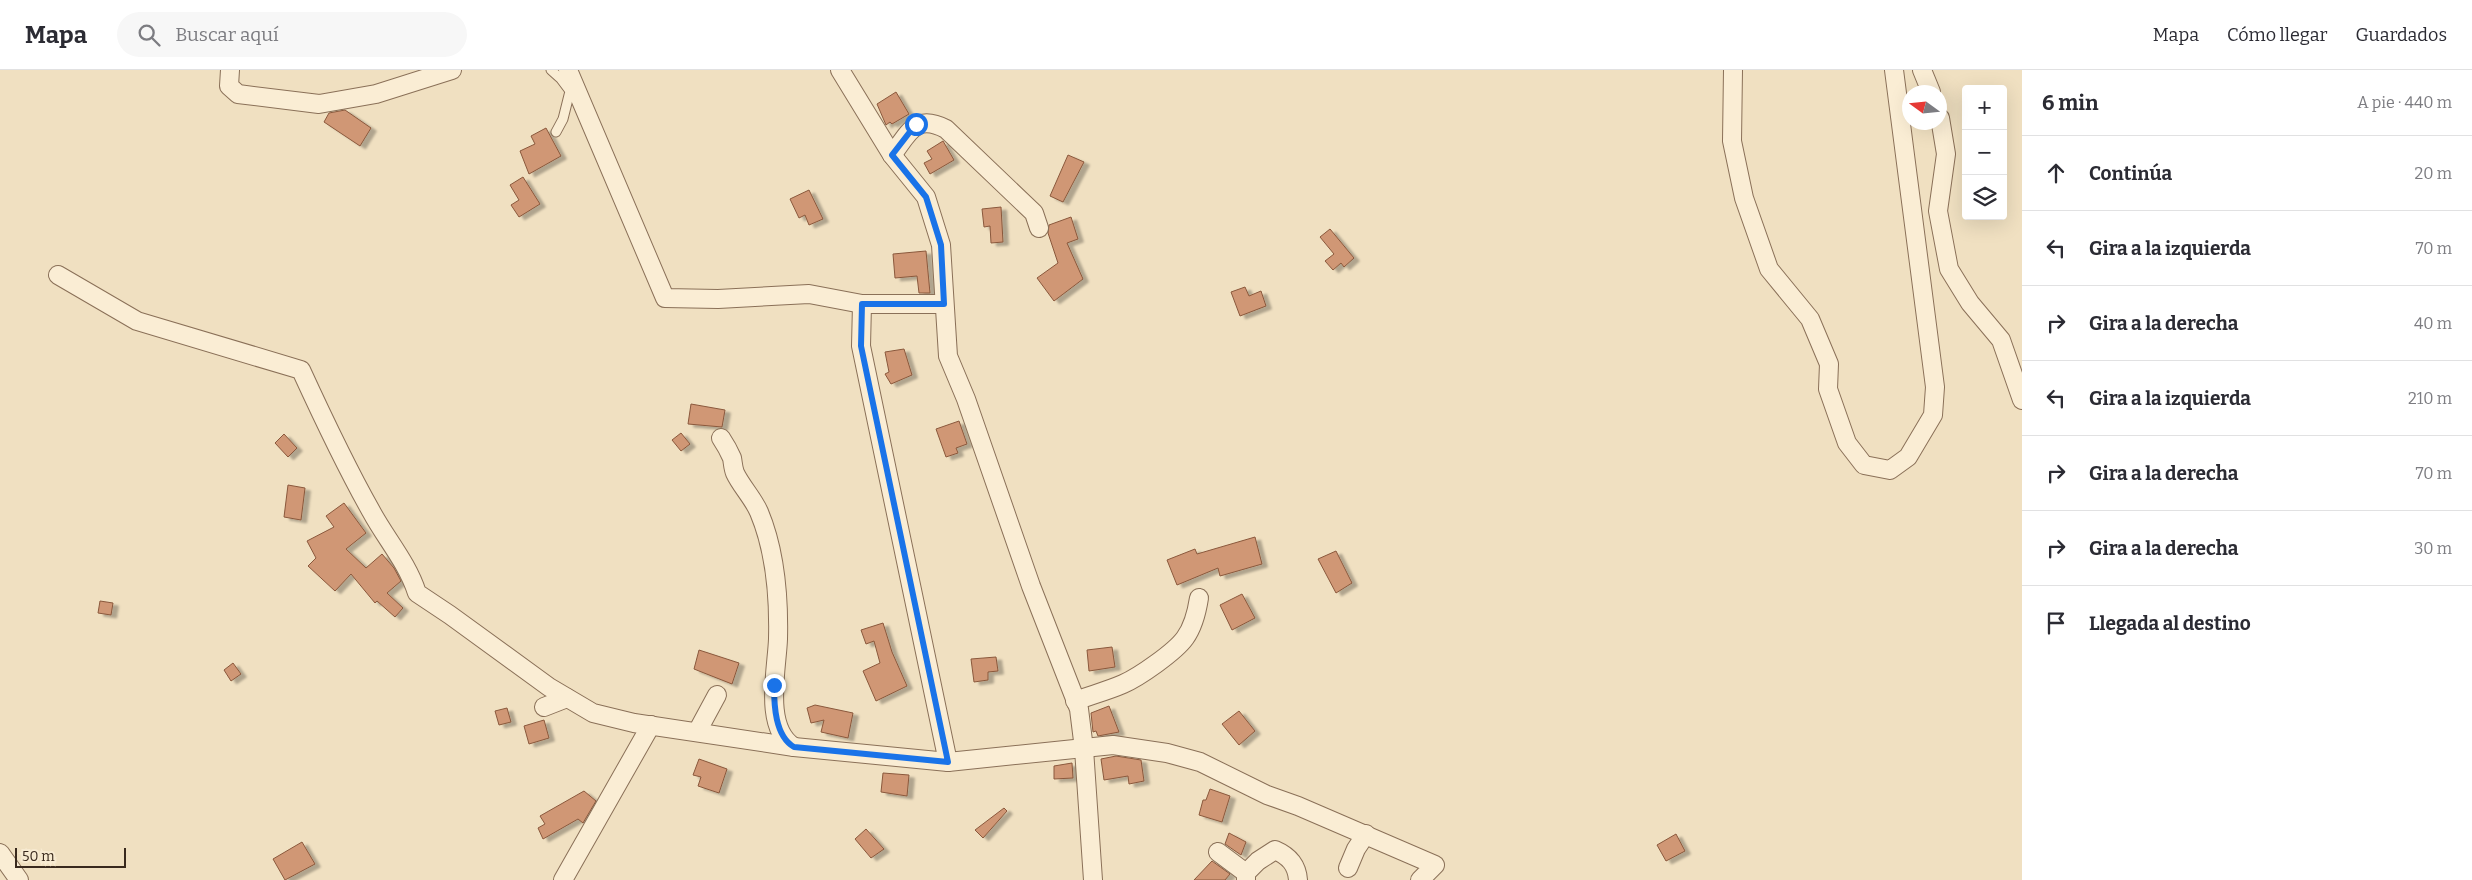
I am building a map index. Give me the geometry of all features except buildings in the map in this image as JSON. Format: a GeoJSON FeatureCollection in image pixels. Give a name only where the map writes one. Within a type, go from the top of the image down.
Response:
{"type":"FeatureCollection","features":[{"type":"Feature","properties":{"kind":"street"},"geometry":{"type":"LineString","coordinates":[[230,70],[229,86],[238,94],[319,104],[376,94],[452,70]]}},
{"type":"Feature","properties":{"kind":"street"},"geometry":{"type":"LineString","coordinates":[[568,70],[665,298],[718,299],[809,294],[862,304],[944,304]]}},
{"type":"Feature","properties":{"kind":"street"},"geometry":{"type":"LineString","coordinates":[[840,70],[892,155],[926,197],[941,245],[948,356],[966,399],[1031,586],[1079,710],[1084,749],[1093,880]]}},
{"type":"Feature","properties":{"kind":"street"},"geometry":{"type":"LineString","coordinates":[[1734,70],[1732,141],[1744,198],[1769,269],[1810,319],[1829,364],[1828,389],[1847,444],[1864,465],[1890,470],[1908,457],[1933,415],[1935,387],[1894,70]]}},
{"type":"Feature","properties":{"kind":"street"},"geometry":{"type":"LineString","coordinates":[[1922,70],[1928,85]]}},
{"type":"Feature","properties":{"kind":"street"},"geometry":{"type":"LineString","coordinates":[[892,155],[916,124],[927,122],[936,124],[946,129],[1034,213],[1039,228]]}},
{"type":"Feature","properties":{"kind":"street"},"geometry":{"type":"LineString","coordinates":[[1942,130],[1946,154],[1938,212],[1949,269],[1970,303],[2001,340],[2022,400]]}},
{"type":"Feature","properties":{"kind":"street"},"geometry":{"type":"LineString","coordinates":[[58,275],[137,321],[301,370],[330,434],[372,513],[411,574],[417,593],[549,687],[593,713],[652,725],[794,747],[948,762],[1112,745],[1167,753],[1191,759],[1267,795],[1366,834],[1435,864],[1420,880]]}},
{"type":"Feature","properties":{"kind":"street"},"geometry":{"type":"LineString","coordinates":[[862,304],[861,346],[948,762]]}},
{"type":"Feature","properties":{"kind":"street"},"geometry":{"type":"LineString","coordinates":[[721,438],[732,459],[736,475],[759,511],[768,534],[778,625],[774,703],[781,730],[788,744],[794,747]]}},
{"type":"Feature","properties":{"kind":"street"},"geometry":{"type":"LineString","coordinates":[[1075,702],[1123,684],[1176,648],[1186,637],[1196,612],[1199,598]]}},
{"type":"Feature","properties":{"kind":"street"},"geometry":{"type":"LineString","coordinates":[[697,732],[717,695]]}},
{"type":"Feature","properties":{"kind":"street"},"geometry":{"type":"LineString","coordinates":[[544,708],[568,698]]}},
{"type":"Feature","properties":{"kind":"street"},"geometry":{"type":"LineString","coordinates":[[563,880],[652,725]]}},
{"type":"Feature","properties":{"kind":"street"},"geometry":{"type":"LineString","coordinates":[[1348,868],[1356,849],[1366,834]]}},
{"type":"Feature","properties":{"kind":"street"},"geometry":{"type":"LineString","coordinates":[[1218,852],[1246,876],[1258,861],[1275,850],[1288,856],[1298,871],[1298,880]]}},
{"type":"Feature","properties":{"kind":"street"},"geometry":{"type":"LineString","coordinates":[[0,853],[19,880]]}},
{"type":"Feature","properties":{"kind":"lane"},"geometry":{"type":"LineString","coordinates":[[550,70],[562,79],[570,91],[563,118],[556,132]]}},
{"type":"Feature","properties":{"kind":"route"},"geometry":{"type":"LineString","coordinates":[[774,685],[774,703],[781,730],[788,744],[794,747],[948,762],[861,346],[862,304],[887,302],[944,304],[941,245],[926,197],[892,155],[916,124]]}}]}
